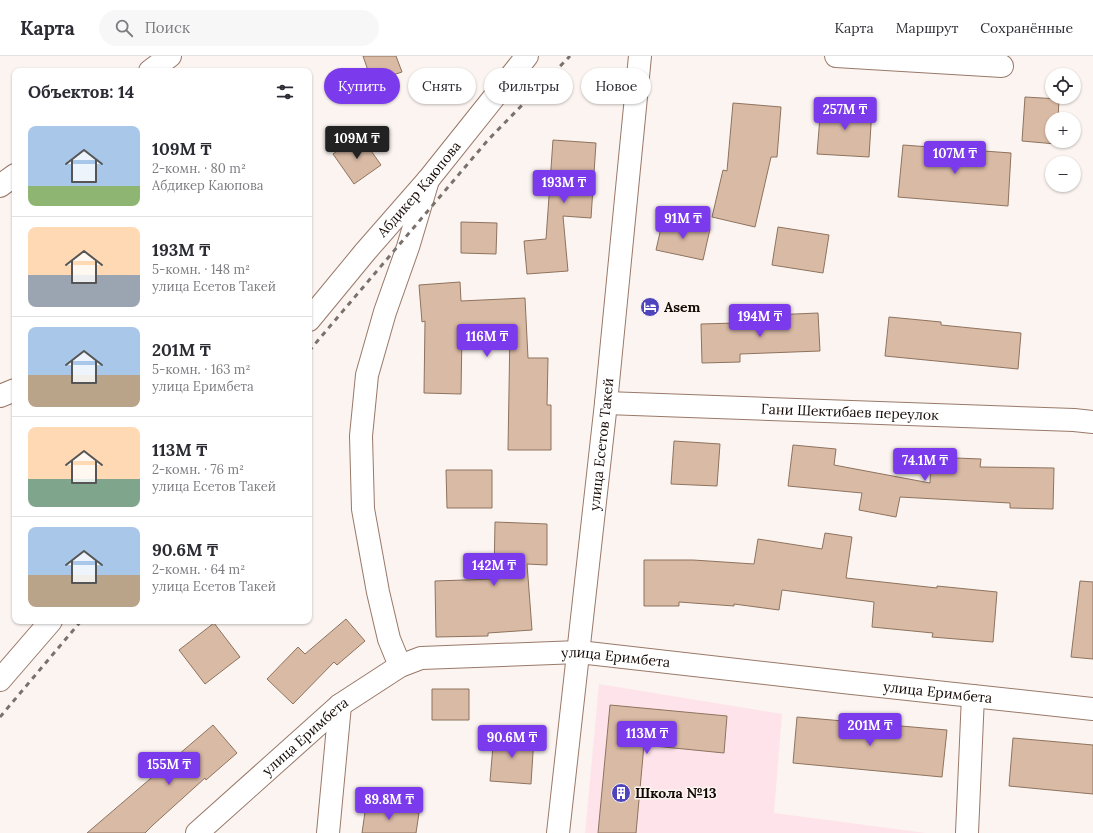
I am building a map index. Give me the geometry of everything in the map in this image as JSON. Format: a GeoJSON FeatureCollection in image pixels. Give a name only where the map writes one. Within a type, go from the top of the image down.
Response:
{"type":"FeatureCollection","features":[{"type":"Feature","properties":{"kind":"street"},"geometry":{"type":"LineString","coordinates":[[154,68],[170,56]]}},
{"type":"Feature","properties":{"kind":"street","name":"Абдикер Каюпова"},"geometry":{"type":"LineString","coordinates":[[312,314],[317,303],[365,252],[428,180],[528,56]]}},
{"type":"Feature","properties":{"kind":"street","name":"улица Есетов Такей"},"geometry":{"type":"LineString","coordinates":[[558,833],[606,403],[640,56]]}},
{"type":"Feature","properties":{"kind":"street"},"geometry":{"type":"LineString","coordinates":[[836,56],[1002,66]]}},
{"type":"Feature","properties":{"kind":"street"},"geometry":{"type":"LineString","coordinates":[[0,186],[12,177]]}},
{"type":"Feature","properties":{"kind":"street"},"geometry":{"type":"LineString","coordinates":[[400,666],[389,639],[379,600],[363,509],[361,436],[368,375],[385,312],[408,247],[428,180]]}},
{"type":"Feature","properties":{"kind":"street"},"geometry":{"type":"LineString","coordinates":[[0,396],[12,391]]}},
{"type":"Feature","properties":{"kind":"street","name":"Гани Шектибаев переулок"},"geometry":{"type":"LineString","coordinates":[[606,403],[1074,420],[1093,422]]}},
{"type":"Feature","properties":{"kind":"street"},"geometry":{"type":"LineString","coordinates":[[0,680],[49,624]]}},
{"type":"Feature","properties":{"kind":"street","name":"улица Еримбета"},"geometry":{"type":"LineString","coordinates":[[197,833],[340,705],[400,666],[420,658],[579,652],[1093,709]]}},
{"type":"Feature","properties":{"kind":"street"},"geometry":{"type":"LineString","coordinates":[[967,833],[973,696]]}},
{"type":"Feature","properties":{"kind":"street"},"geometry":{"type":"LineString","coordinates":[[328,833],[340,705]]}},
{"type":"Feature","properties":{"kind":"shaded area"},"geometry":{"type":"Polygon","coordinates":[[[599,684],[782,714],[774,813],[926,833],[585,833],[599,684]]]}},
{"type":"Feature","properties":{"kind":"building"},"geometry":{"type":"Polygon","coordinates":[[[363,56],[396,56],[402,72],[400,73],[400,68],[367,68],[363,56]]]}},
{"type":"Feature","properties":{"kind":"building"},"geometry":{"type":"Polygon","coordinates":[[[1025,97],[1045,98],[1045,104],[1059,104],[1058,112],[1045,112],[1045,143],[1022,141],[1025,97]]]}},
{"type":"Feature","properties":{"kind":"building"},"geometry":{"type":"Polygon","coordinates":[[[733,103],[781,107],[777,157],[771,157],[755,227],[712,217],[723,170],[727,171],[733,103]]]}},
{"type":"Feature","properties":{"kind":"building"},"geometry":{"type":"Polygon","coordinates":[[[821,104],[872,108],[869,157],[817,154],[821,104]]]}},
{"type":"Feature","properties":{"kind":"building"},"geometry":{"type":"Polygon","coordinates":[[[360,135],[381,165],[354,184],[333,154],[360,135]]]}},
{"type":"Feature","properties":{"kind":"building"},"geometry":{"type":"Polygon","coordinates":[[[553,140],[596,143],[591,218],[563,216],[568,271],[527,274],[524,241],[546,239],[553,140]]]}},
{"type":"Feature","properties":{"kind":"building"},"geometry":{"type":"Polygon","coordinates":[[[903,145],[1011,153],[1008,206],[898,197],[903,145]]]}},
{"type":"Feature","properties":{"kind":"building"},"geometry":{"type":"Polygon","coordinates":[[[663,219],[710,229],[703,260],[656,250],[663,219]]]}},
{"type":"Feature","properties":{"kind":"building"},"geometry":{"type":"Polygon","coordinates":[[[461,222],[497,223],[496,254],[461,253],[461,222]]]}},
{"type":"Feature","properties":{"kind":"building"},"geometry":{"type":"Polygon","coordinates":[[[778,227],[829,235],[823,273],[772,265],[778,227]]]}},
{"type":"Feature","properties":{"kind":"building"},"geometry":{"type":"Polygon","coordinates":[[[460,282],[461,301],[525,298],[528,358],[548,358],[547,405],[551,405],[551,450],[508,450],[510,329],[462,332],[461,394],[424,393],[425,321],[422,322],[419,285],[460,282]]]}},
{"type":"Feature","properties":{"kind":"building"},"geometry":{"type":"Polygon","coordinates":[[[818,313],[820,351],[740,354],[740,362],[702,363],[701,324],[773,322],[772,315],[818,313]]]}},
{"type":"Feature","properties":{"kind":"building"},"geometry":{"type":"Polygon","coordinates":[[[889,317],[941,322],[941,325],[1021,333],[1018,369],[885,356],[889,317]]]}},
{"type":"Feature","properties":{"kind":"building"},"geometry":{"type":"Polygon","coordinates":[[[674,441],[720,444],[717,486],[671,484],[674,441]]]}},
{"type":"Feature","properties":{"kind":"building"},"geometry":{"type":"Polygon","coordinates":[[[793,445],[836,449],[834,465],[930,483],[931,457],[981,459],[980,467],[1054,468],[1053,509],[1010,508],[1010,503],[900,497],[896,517],[859,510],[862,493],[788,486],[793,445]]]}},
{"type":"Feature","properties":{"kind":"building"},"geometry":{"type":"Polygon","coordinates":[[[446,470],[492,470],[492,508],[447,508],[446,470]]]}},
{"type":"Feature","properties":{"kind":"building"},"geometry":{"type":"Polygon","coordinates":[[[495,522],[547,524],[547,565],[527,564],[532,630],[488,633],[488,636],[436,637],[435,581],[494,579],[495,522]]]}},
{"type":"Feature","properties":{"kind":"building"},"geometry":{"type":"Polygon","coordinates":[[[825,533],[852,537],[846,578],[937,588],[937,586],[997,592],[993,642],[932,637],[933,633],[872,627],[874,602],[782,590],[779,610],[734,604],[734,606],[679,602],[679,606],[644,606],[644,560],[693,560],[754,564],[758,539],[822,549],[825,533]]]}},
{"type":"Feature","properties":{"kind":"building"},"geometry":{"type":"Polygon","coordinates":[[[1080,581],[1093,582],[1093,659],[1071,657],[1080,581]]]}},
{"type":"Feature","properties":{"kind":"building"},"geometry":{"type":"Polygon","coordinates":[[[346,619],[365,641],[337,665],[334,662],[293,704],[267,679],[298,647],[305,654],[346,619]]]}},
{"type":"Feature","properties":{"kind":"building"},"geometry":{"type":"Polygon","coordinates":[[[213,624],[215,624],[240,657],[205,684],[179,650],[213,624]]]}},
{"type":"Feature","properties":{"kind":"building"},"geometry":{"type":"Polygon","coordinates":[[[432,689],[469,689],[469,720],[432,720],[432,689]]]}},
{"type":"Feature","properties":{"kind":"building","name":"Школа №13"},"geometry":{"type":"Polygon","coordinates":[[[610,705],[727,716],[724,753],[644,745],[636,833],[598,833],[610,705]]]}},
{"type":"Feature","properties":{"kind":"building"},"geometry":{"type":"Polygon","coordinates":[[[797,717],[947,730],[942,777],[793,763],[797,717]]]}},
{"type":"Feature","properties":{"kind":"building"},"geometry":{"type":"Polygon","coordinates":[[[213,725],[237,753],[206,780],[205,778],[145,833],[87,833],[213,725]]]}},
{"type":"Feature","properties":{"kind":"building"},"geometry":{"type":"Polygon","coordinates":[[[494,734],[534,737],[531,784],[490,781],[494,734]]]}},
{"type":"Feature","properties":{"kind":"building"},"geometry":{"type":"Polygon","coordinates":[[[1013,738],[1093,745],[1093,794],[1009,786],[1013,738]]]}},
{"type":"Feature","properties":{"kind":"building"},"geometry":{"type":"Polygon","coordinates":[[[366,805],[419,813],[416,833],[362,833],[366,805]]]}},
{"type":"Feature","properties":{"kind":"railway"},"geometry":{"type":"LineString","coordinates":[[312,347],[488,140],[570,56]]}},
{"type":"Feature","properties":{"kind":"railway"},"geometry":{"type":"LineString","coordinates":[[0,717],[78,624]]}},
{"type":"Feature","properties":{"kind":"place","name":"Asem"},"geometry":{"type":"Point","coordinates":[650,307]}},
{"type":"Feature","properties":{"kind":"place","name":"Школа №13"},"geometry":{"type":"Point","coordinates":[621,793]}}]}
